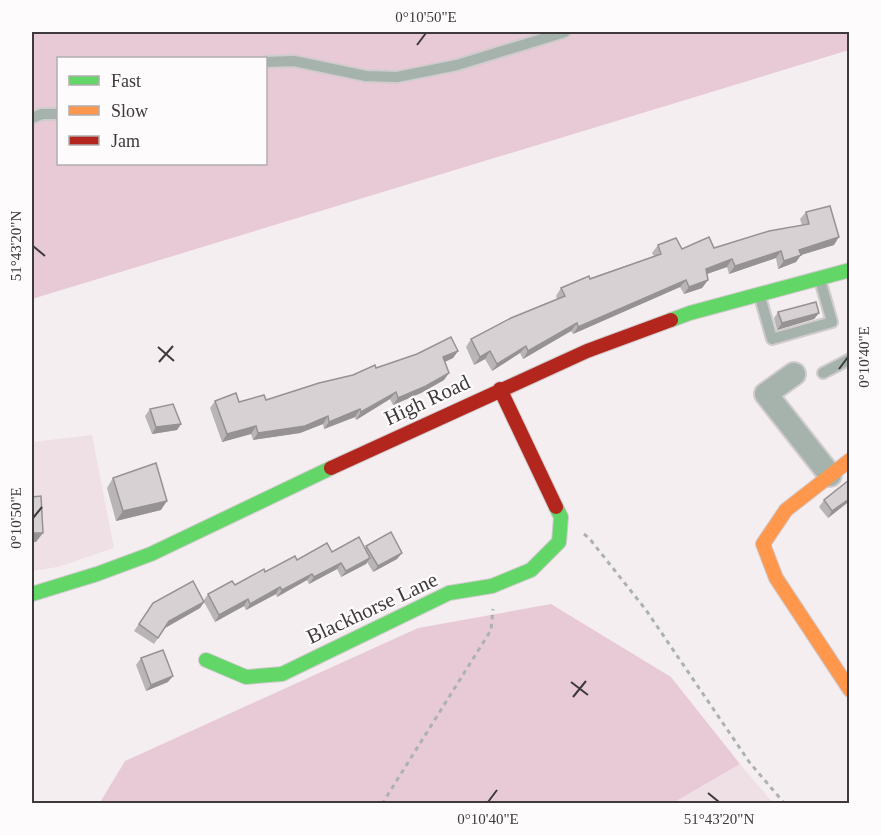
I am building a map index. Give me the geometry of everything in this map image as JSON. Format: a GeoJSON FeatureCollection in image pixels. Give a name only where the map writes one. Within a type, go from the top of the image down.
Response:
{"type":"FeatureCollection","features":[{"type":"Feature","properties":{"kind":"main road","name":"High Road"},"geometry":{"type":"LineString","coordinates":[[32,594],[151,554],[500,389],[587,351],[690,313],[849,270]]}},
{"type":"Feature","properties":{"kind":"main road"},"geometry":{"type":"LineString","coordinates":[[500,389],[561,517]]}},
{"type":"Feature","properties":{"kind":"main road"},"geometry":{"type":"LineString","coordinates":[[849,460],[786,510],[763,544],[776,578],[849,690]]}},
{"type":"Feature","properties":{"kind":"main road","name":"Blackhorse Lane"},"geometry":{"type":"LineString","coordinates":[[206,660],[246,677],[282,674],[449,593],[495,584],[531,570],[559,542],[561,517]]}},
{"type":"Feature","properties":{"kind":"street"},"geometry":{"type":"LineString","coordinates":[[794,374],[766,394],[830,476]]}},
{"type":"Feature","properties":{"kind":"lane"},"geometry":{"type":"LineString","coordinates":[[267,62],[294,61],[366,76],[397,77],[458,65],[566,32]]}},
{"type":"Feature","properties":{"kind":"lane"},"geometry":{"type":"LineString","coordinates":[[32,118],[42,114],[57,114]]}},
{"type":"Feature","properties":{"kind":"lane"},"geometry":{"type":"LineString","coordinates":[[759,293],[772,339],[832,322],[820,277]]}},
{"type":"Feature","properties":{"kind":"lane"},"geometry":{"type":"LineString","coordinates":[[823,373],[849,359]]}},
{"type":"Feature","properties":{"kind":"path"},"geometry":{"type":"LineString","coordinates":[[561,517],[589,538],[646,610],[750,764],[785,804]]}},
{"type":"Feature","properties":{"kind":"path"},"geometry":{"type":"LineString","coordinates":[[382,804],[491,630],[495,584]]}},
{"type":"Feature","properties":{"kind":"shaded area"},"geometry":{"type":"Polygon","coordinates":[[[32,32],[849,32],[849,50],[32,299],[32,32]]]}},
{"type":"Feature","properties":{"kind":"shaded area"},"geometry":{"type":"Polygon","coordinates":[[[92,435],[114,548],[58,567],[32,571],[32,442],[92,435]]]}},
{"type":"Feature","properties":{"kind":"shaded area"},"geometry":{"type":"Polygon","coordinates":[[[551,604],[671,677],[740,764],[673,803],[99,804],[125,761],[418,628],[551,604]]]}},
{"type":"Feature","properties":{"kind":"shaded area"},"geometry":{"type":"Polygon","coordinates":[[[740,764],[773,803],[673,803],[740,764]]]}},
{"type":"Feature","properties":{"kind":"building"},"geometry":{"type":"Polygon","coordinates":[[[830,206],[839,237],[799,250],[801,255],[784,261],[781,251],[735,266],[732,259],[706,269],[708,280],[689,287],[686,280],[578,327],[577,323],[528,351],[526,346],[497,364],[490,351],[480,357],[471,339],[511,318],[565,296],[561,288],[589,276],[590,279],[661,254],[658,245],[676,238],[682,249],[709,237],[714,248],[769,231],[809,224],[806,212],[830,206]]]}},
{"type":"Feature","properties":{"kind":"building"},"geometry":{"type":"Polygon","coordinates":[[[816,302],[819,313],[782,323],[778,312],[816,302]]]}},
{"type":"Feature","properties":{"kind":"building"},"geometry":{"type":"Polygon","coordinates":[[[451,337],[458,351],[443,357],[449,373],[398,398],[396,392],[361,412],[360,409],[329,422],[328,416],[305,426],[258,433],[256,426],[227,434],[215,401],[236,393],[239,402],[264,395],[266,400],[353,375],[375,365],[376,368],[417,354],[451,337]]]}},
{"type":"Feature","properties":{"kind":"building"},"geometry":{"type":"Polygon","coordinates":[[[173,404],[181,424],[156,427],[150,409],[173,404]]]}},
{"type":"Feature","properties":{"kind":"building"},"geometry":{"type":"Polygon","coordinates":[[[156,463],[167,501],[123,511],[113,478],[156,463]]]}},
{"type":"Feature","properties":{"kind":"building"},"geometry":{"type":"Polygon","coordinates":[[[849,480],[849,499],[832,511],[824,500],[849,480]]]}},
{"type":"Feature","properties":{"kind":"building"},"geometry":{"type":"Polygon","coordinates":[[[41,496],[43,533],[32,533],[32,497],[41,496]]]}},
{"type":"Feature","properties":{"kind":"building"},"geometry":{"type":"Polygon","coordinates":[[[391,532],[402,553],[378,566],[366,546],[391,532]]]}},
{"type":"Feature","properties":{"kind":"building"},"geometry":{"type":"Polygon","coordinates":[[[359,537],[370,558],[346,571],[341,563],[314,577],[312,574],[282,590],[280,587],[250,604],[248,599],[219,615],[208,594],[232,581],[235,585],[264,569],[265,572],[295,556],[297,560],[327,543],[332,552],[359,537]]]}},
{"type":"Feature","properties":{"kind":"building"},"geometry":{"type":"Polygon","coordinates":[[[193,581],[204,602],[169,621],[158,638],[139,624],[153,603],[193,581]]]}},
{"type":"Feature","properties":{"kind":"building"},"geometry":{"type":"Polygon","coordinates":[[[163,650],[173,676],[151,685],[141,658],[163,650]]]}},
{"type":"Feature","properties":{"kind":"traffic: fast"},"geometry":{"type":"LineString","coordinates":[[671,320],[850,270]]}},
{"type":"Feature","properties":{"kind":"traffic: fast"},"geometry":{"type":"LineString","coordinates":[[32,594],[151,554],[331,468]]}},
{"type":"Feature","properties":{"kind":"traffic: fast"},"geometry":{"type":"LineString","coordinates":[[206,660],[246,677],[282,674],[449,593],[492,586],[531,570],[559,542],[561,517],[556,507]]}},
{"type":"Feature","properties":{"kind":"traffic: slow"},"geometry":{"type":"LineString","coordinates":[[850,460],[786,510],[763,544],[776,578],[850,690]]}},
{"type":"Feature","properties":{"kind":"traffic: jam"},"geometry":{"type":"LineString","coordinates":[[331,468],[587,351],[671,320]]}},
{"type":"Feature","properties":{"kind":"traffic: jam"},"geometry":{"type":"LineString","coordinates":[[500,389],[556,507]]}}]}
